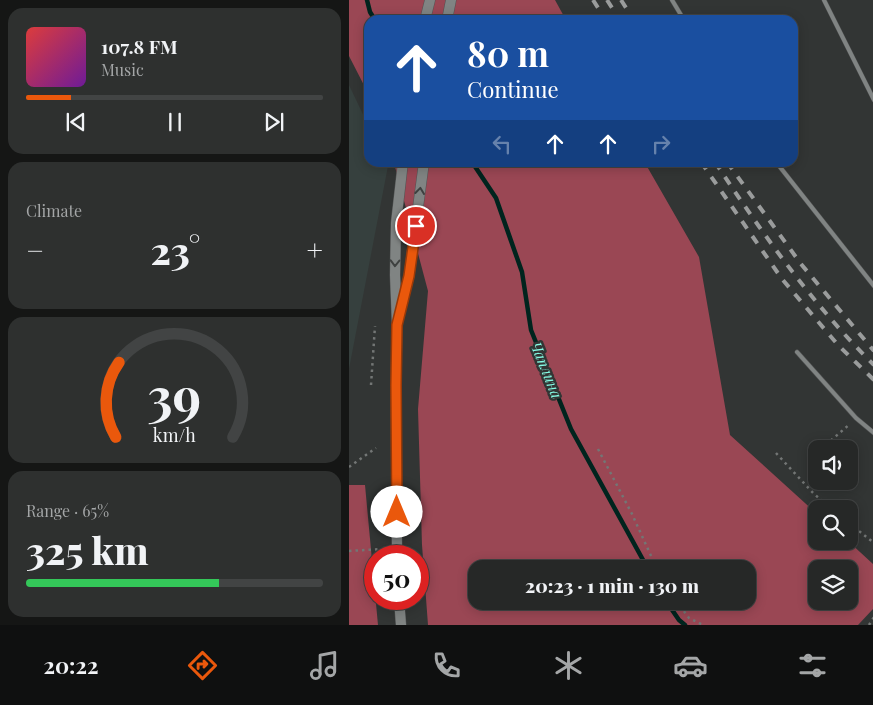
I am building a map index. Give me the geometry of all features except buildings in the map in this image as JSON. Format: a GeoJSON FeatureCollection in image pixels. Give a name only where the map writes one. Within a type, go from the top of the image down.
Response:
{"type":"FeatureCollection","features":[{"type":"Feature","properties":{"kind":"main road"},"geometry":{"type":"LineString","coordinates":[[426,15],[430,0]]}},
{"type":"Feature","properties":{"kind":"main road"},"geometry":{"type":"LineString","coordinates":[[448,15],[451,0]]}},
{"type":"Feature","properties":{"kind":"main road"},"geometry":{"type":"LineString","coordinates":[[397,545],[397,325],[395,275],[396,223],[402,167]]}},
{"type":"Feature","properties":{"kind":"main road"},"geometry":{"type":"LineString","coordinates":[[397,325],[409,276],[423,167]]}},
{"type":"Feature","properties":{"kind":"main road"},"geometry":{"type":"LineString","coordinates":[[400,610],[401,625]]}},
{"type":"Feature","properties":{"kind":"lane"},"geometry":{"type":"LineString","coordinates":[[672,0],[681,15]]}},
{"type":"Feature","properties":{"kind":"lane"},"geometry":{"type":"LineString","coordinates":[[824,0],[873,100]]}},
{"type":"Feature","properties":{"kind":"lane"},"geometry":{"type":"LineString","coordinates":[[780,167],[873,286]]}},
{"type":"Feature","properties":{"kind":"lane"},"geometry":{"type":"LineString","coordinates":[[797,352],[856,418],[873,434]]}},
{"type":"Feature","properties":{"kind":"path"},"geometry":{"type":"LineString","coordinates":[[371,384],[375,326]]}},
{"type":"Feature","properties":{"kind":"path"},"geometry":{"type":"LineString","coordinates":[[832,440],[856,418]]}},
{"type":"Feature","properties":{"kind":"path"},"geometry":{"type":"LineString","coordinates":[[349,467],[376,448]]}},
{"type":"Feature","properties":{"kind":"path"},"geometry":{"type":"LineString","coordinates":[[598,449],[632,514],[653,560]]}},
{"type":"Feature","properties":{"kind":"path"},"geometry":{"type":"LineString","coordinates":[[776,453],[821,500]]}},
{"type":"Feature","properties":{"kind":"path"},"geometry":{"type":"LineString","coordinates":[[858,531],[873,544]]}},
{"type":"Feature","properties":{"kind":"path"},"geometry":{"type":"LineString","coordinates":[[349,552],[364,551]]}},
{"type":"Feature","properties":{"kind":"path"},"geometry":{"type":"LineString","coordinates":[[683,610],[689,618],[703,625]]}},
{"type":"Feature","properties":{"kind":"path"},"geometry":{"type":"LineString","coordinates":[[869,625],[873,617]]}},
{"type":"Feature","properties":{"kind":"shaded area"},"geometry":{"type":"Polygon","coordinates":[[[349,0],[555,0],[563,15],[364,15],[364,85],[349,56],[349,0]]]}},
{"type":"Feature","properties":{"kind":"shaded area"},"geometry":{"type":"Polygon","coordinates":[[[349,85],[364,116],[364,167],[388,167],[349,369],[349,85]]]}},
{"type":"Feature","properties":{"kind":"shaded area"},"geometry":{"type":"Polygon","coordinates":[[[395,167],[647,167],[699,257],[730,435],[808,506],[808,550],[858,550],[873,564],[873,609],[858,625],[428,625],[429,545],[422,545],[418,409],[428,291],[395,167]]]}},
{"type":"Feature","properties":{"kind":"shaded area"},"geometry":{"type":"Polygon","coordinates":[[[349,485],[365,485],[371,545],[364,545],[364,610],[377,610],[378,625],[349,625],[349,485]]]}},
{"type":"Feature","properties":{"kind":"waterway","name":"Чаплина"},"geometry":{"type":"LineString","coordinates":[[367,0],[372,15]]}},
{"type":"Feature","properties":{"kind":"waterway","name":"Чаплина"},"geometry":{"type":"LineString","coordinates":[[475,167],[496,198],[522,272],[531,330],[571,429],[643,560]]}},
{"type":"Feature","properties":{"kind":"waterway","name":"Чаплина"},"geometry":{"type":"LineString","coordinates":[[672,610],[685,625]]}},
{"type":"Feature","properties":{"kind":"railway"},"geometry":{"type":"LineString","coordinates":[[593,0],[603,15]]}},
{"type":"Feature","properties":{"kind":"railway"},"geometry":{"type":"LineString","coordinates":[[607,0],[617,15]]}},
{"type":"Feature","properties":{"kind":"railway"},"geometry":{"type":"LineString","coordinates":[[621,0],[631,15]]}},
{"type":"Feature","properties":{"kind":"railway"},"geometry":{"type":"LineString","coordinates":[[704,167],[782,279],[838,345],[874,380]]}},
{"type":"Feature","properties":{"kind":"railway"},"geometry":{"type":"LineString","coordinates":[[718,167],[789,268],[830,318],[874,365]]}},
{"type":"Feature","properties":{"kind":"railway"},"geometry":{"type":"LineString","coordinates":[[731,167],[801,264],[874,351]]}},
{"type":"Feature","properties":{"kind":"route"},"geometry":{"type":"LineString","coordinates":[[397,512],[397,325],[409,276],[416,226]]}}]}
